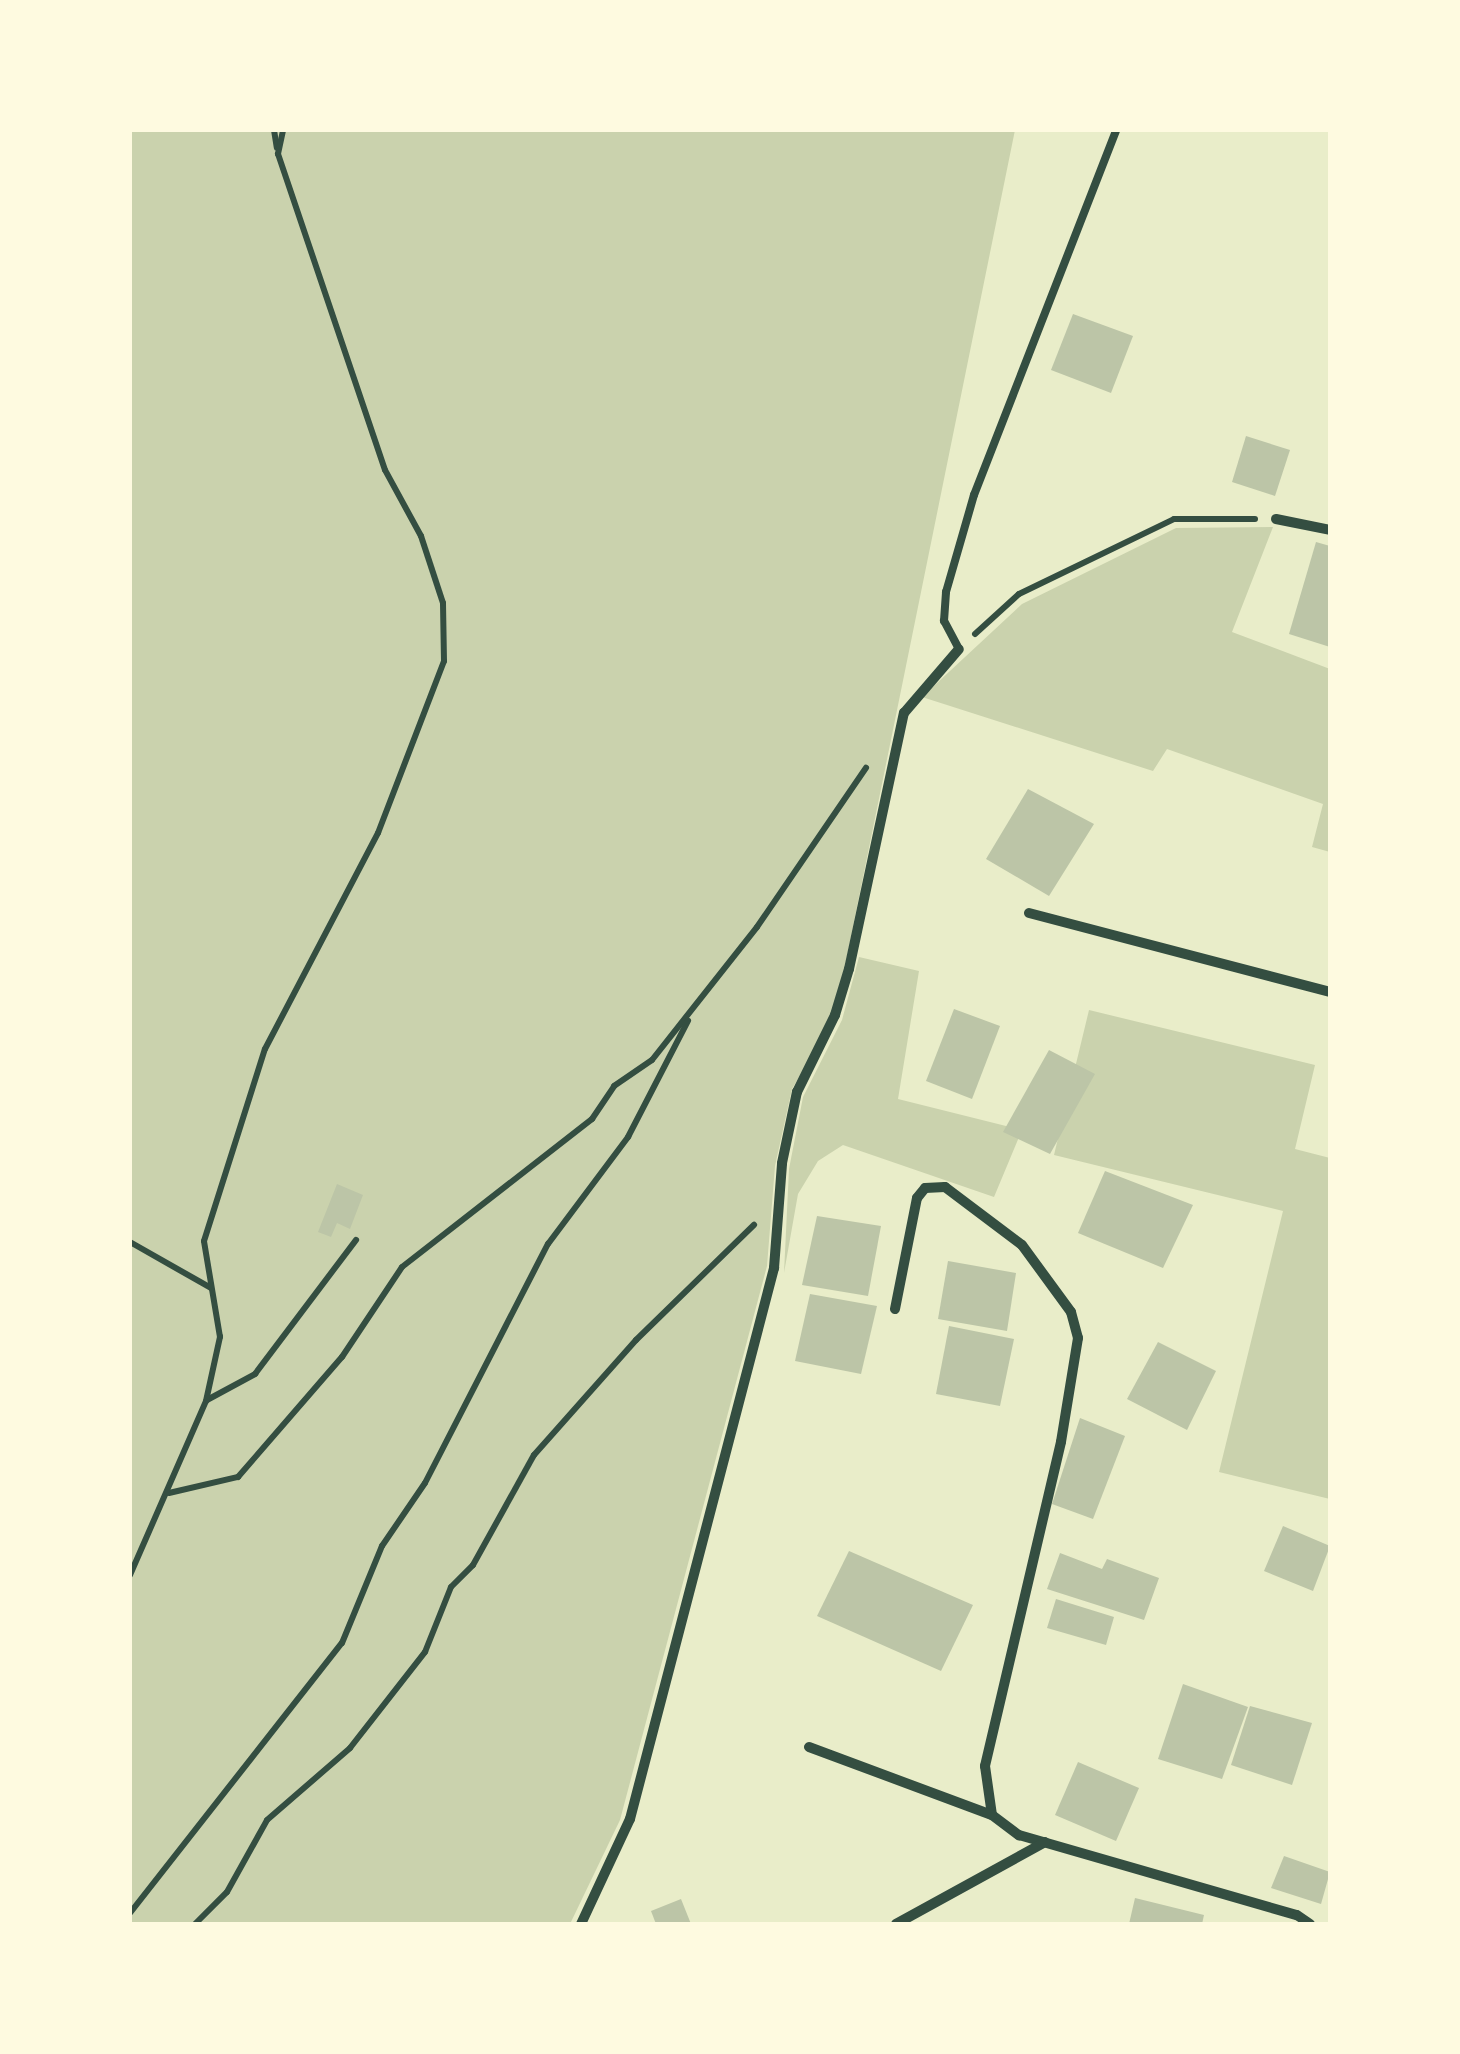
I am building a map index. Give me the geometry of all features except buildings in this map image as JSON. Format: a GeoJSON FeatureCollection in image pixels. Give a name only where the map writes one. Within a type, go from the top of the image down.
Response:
{"type":"FeatureCollection","features":[{"type":"Feature","properties":{"kind":"street"},"geometry":{"type":"LineString","coordinates":[[1276,519],[1330,530]]}},
{"type":"Feature","properties":{"kind":"street"},"geometry":{"type":"LineString","coordinates":[[580,1924],[630,1819],[774,1268],[779,1199],[797,1092],[836,1015],[904,713],[958,650]]}},
{"type":"Feature","properties":{"kind":"street"},"geometry":{"type":"LineString","coordinates":[[1029,913],[1330,992]]}},
{"type":"Feature","properties":{"kind":"street"},"geometry":{"type":"LineString","coordinates":[[895,1309],[918,1198],[925,1188],[944,1187],[1022,1245],[1071,1312],[1078,1338],[1061,1442],[984,1766],[992,1815]]}},
{"type":"Feature","properties":{"kind":"street"},"geometry":{"type":"LineString","coordinates":[[810,1747],[992,1815],[1018,1835],[1297,1915],[1310,1924]]}},
{"type":"Feature","properties":{"kind":"street"},"geometry":{"type":"LineString","coordinates":[[896,1924],[1045,1842]]}},
{"type":"Feature","properties":{"kind":"lane"},"geometry":{"type":"LineString","coordinates":[[958,650],[944,621],[946,592],[974,495],[1116,130]]}},
{"type":"Feature","properties":{"kind":"path"},"geometry":{"type":"LineString","coordinates":[[130,1576],[206,1401],[220,1337],[204,1241],[265,1050],[378,833],[444,661],[438,586],[421,536],[386,470],[278,154],[274,130]]}},
{"type":"Feature","properties":{"kind":"path"},"geometry":{"type":"LineString","coordinates":[[278,154],[283,130]]}},
{"type":"Feature","properties":{"kind":"path"},"geometry":{"type":"LineString","coordinates":[[958,650],[1019,594],[1174,519],[1276,519]]}},
{"type":"Feature","properties":{"kind":"path"},"geometry":{"type":"LineString","coordinates":[[168,1493],[238,1476],[342,1357],[402,1267],[592,1119],[614,1086],[652,1060],[690,1015],[871,761]]}},
{"type":"Feature","properties":{"kind":"path"},"geometry":{"type":"LineString","coordinates":[[130,1913],[342,1643],[382,1546],[425,1483],[548,1244],[628,1137],[690,1015]]}},
{"type":"Feature","properties":{"kind":"path"},"geometry":{"type":"LineString","coordinates":[[196,1924],[227,1892],[267,1820],[350,1748],[425,1652],[451,1587],[473,1565],[534,1456],[636,1340],[779,1199]]}},
{"type":"Feature","properties":{"kind":"path"},"geometry":{"type":"LineString","coordinates":[[206,1401],[255,1374],[356,1240]]}},
{"type":"Feature","properties":{"kind":"path"},"geometry":{"type":"LineString","coordinates":[[130,1242],[211,1288]]}},
{"type":"Feature","properties":{"kind":"green space"},"geometry":{"type":"Polygon","coordinates":[[[130,130],[1015,130],[835,1015],[792,1089],[775,1166],[767,1266],[620,1820],[570,1924],[130,1924],[130,130]]]}},
{"type":"Feature","properties":{"kind":"green space"},"geometry":{"type":"Polygon","coordinates":[[[1273,527],[1232,632],[1330,669],[1330,852],[1312,847],[1323,804],[1167,749],[1153,771],[922,697],[1022,604],[1176,528],[1273,527]]]}},
{"type":"Feature","properties":{"kind":"green space"},"geometry":{"type":"Polygon","coordinates":[[[859,957],[919,971],[898,1099],[1022,1130],[994,1197],[843,1145],[818,1161],[798,1194],[784,1273],[789,1169],[803,1097],[842,1020],[859,957]]]}},
{"type":"Feature","properties":{"kind":"green space"},"geometry":{"type":"Polygon","coordinates":[[[1089,1010],[1315,1065],[1295,1149],[1330,1158],[1330,1499],[1219,1472],[1283,1211],[1054,1155],[1089,1010]]]}}]}
